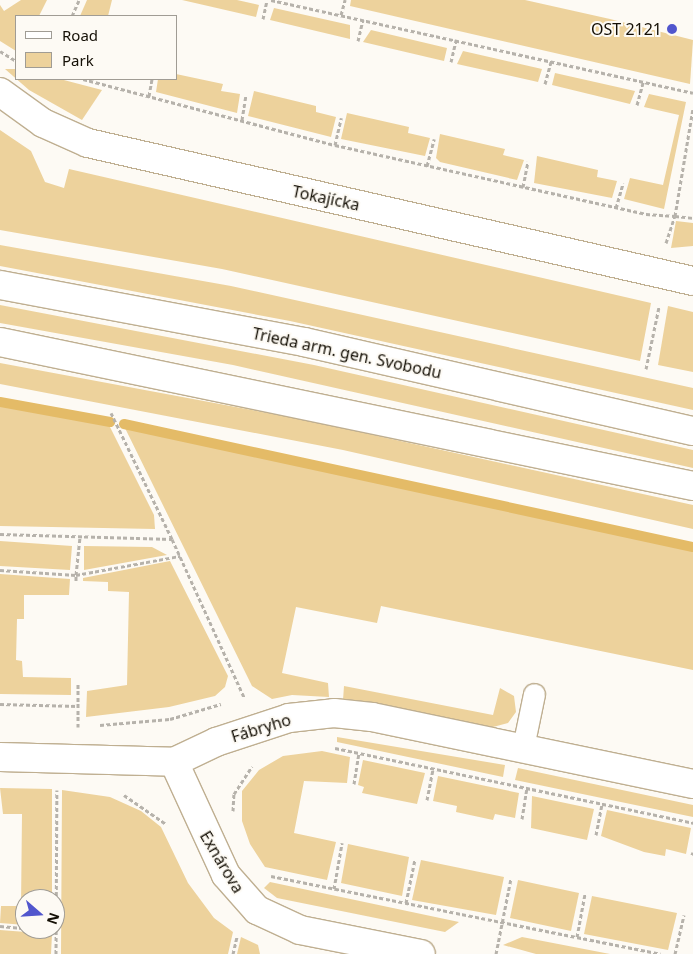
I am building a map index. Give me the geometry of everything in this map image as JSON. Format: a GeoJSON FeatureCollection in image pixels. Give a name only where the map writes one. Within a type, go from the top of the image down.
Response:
{"type":"FeatureCollection","features":[{"type":"Feature","properties":{"kind":"street","name":"Tokajícka"},"geometry":{"type":"LineString","coordinates":[[0,92],[43,123],[88,143],[665,272],[693,281]]}},
{"type":"Feature","properties":{"kind":"street","name":"Tokajícka"},"geometry":{"type":"LineString","coordinates":[[665,272],[693,266]]}},
{"type":"Feature","properties":{"kind":"street","name":"Trieda arm. gen. Svobodu"},"geometry":{"type":"LineString","coordinates":[[0,285],[304,342],[693,431]]}},
{"type":"Feature","properties":{"kind":"street"},"geometry":{"type":"LineString","coordinates":[[0,342],[693,486]]}},
{"type":"Feature","properties":{"kind":"street","name":"Fábryho"},"geometry":{"type":"LineString","coordinates":[[0,757],[174,762],[216,742],[289,718],[334,713],[523,747],[693,784]]}},
{"type":"Feature","properties":{"kind":"street","name":"Exnárova"},"geometry":{"type":"LineString","coordinates":[[174,762],[226,875],[257,910],[300,930],[421,954]]}},
{"type":"Feature","properties":{"kind":"lane"},"geometry":{"type":"LineString","coordinates":[[523,747],[534,694]]}},
{"type":"Feature","properties":{"kind":"path"},"geometry":{"type":"LineString","coordinates":[[72,15],[79,0]]}},
{"type":"Feature","properties":{"kind":"path"},"geometry":{"type":"LineString","coordinates":[[263,19],[269,0],[693,93]]}},
{"type":"Feature","properties":{"kind":"path"},"geometry":{"type":"LineString","coordinates":[[341,16],[345,0]]}},
{"type":"Feature","properties":{"kind":"path"},"geometry":{"type":"LineString","coordinates":[[358,40],[363,20]]}},
{"type":"Feature","properties":{"kind":"path"},"geometry":{"type":"LineString","coordinates":[[450,62],[456,40]]}},
{"type":"Feature","properties":{"kind":"path"},"geometry":{"type":"LineString","coordinates":[[0,51],[15,59]]}},
{"type":"Feature","properties":{"kind":"path"},"geometry":{"type":"LineString","coordinates":[[545,84],[551,62]]}},
{"type":"Feature","properties":{"kind":"path"},"geometry":{"type":"LineString","coordinates":[[86,80],[427,166],[616,208],[675,216],[693,109]]}},
{"type":"Feature","properties":{"kind":"path"},"geometry":{"type":"LineString","coordinates":[[149,96],[152,80]]}},
{"type":"Feature","properties":{"kind":"path"},"geometry":{"type":"LineString","coordinates":[[637,105],[643,82]]}},
{"type":"Feature","properties":{"kind":"path"},"geometry":{"type":"LineString","coordinates":[[242,120],[246,96]]}},
{"type":"Feature","properties":{"kind":"path"},"geometry":{"type":"LineString","coordinates":[[335,144],[341,118]]}},
{"type":"Feature","properties":{"kind":"path"},"geometry":{"type":"LineString","coordinates":[[427,166],[434,140]]}},
{"type":"Feature","properties":{"kind":"path"},"geometry":{"type":"LineString","coordinates":[[523,187],[528,161]]}},
{"type":"Feature","properties":{"kind":"path"},"geometry":{"type":"LineString","coordinates":[[616,208],[623,183]]}},
{"type":"Feature","properties":{"kind":"path"},"geometry":{"type":"LineString","coordinates":[[646,369],[661,300]]}},
{"type":"Feature","properties":{"kind":"path"},"geometry":{"type":"LineString","coordinates":[[112,413],[247,696],[238,698]]}},
{"type":"Feature","properties":{"kind":"path"},"geometry":{"type":"LineString","coordinates":[[0,534],[172,539]]}},
{"type":"Feature","properties":{"kind":"path"},"geometry":{"type":"LineString","coordinates":[[76,581],[80,536]]}},
{"type":"Feature","properties":{"kind":"path"},"geometry":{"type":"LineString","coordinates":[[0,570],[76,575],[180,556]]}},
{"type":"Feature","properties":{"kind":"path"},"geometry":{"type":"LineString","coordinates":[[96,725],[170,719],[230,701]]}},
{"type":"Feature","properties":{"kind":"path"},"geometry":{"type":"LineString","coordinates":[[0,704],[78,706]]}},
{"type":"Feature","properties":{"kind":"path"},"geometry":{"type":"LineString","coordinates":[[78,727],[87,726]]}},
{"type":"Feature","properties":{"kind":"path"},"geometry":{"type":"LineString","coordinates":[[332,747],[693,823]]}},
{"type":"Feature","properties":{"kind":"path"},"geometry":{"type":"LineString","coordinates":[[354,784],[359,753]]}},
{"type":"Feature","properties":{"kind":"path"},"geometry":{"type":"LineString","coordinates":[[233,817],[234,794],[256,762]]}},
{"type":"Feature","properties":{"kind":"path"},"geometry":{"type":"LineString","coordinates":[[427,800],[433,768]]}},
{"type":"Feature","properties":{"kind":"path"},"geometry":{"type":"LineString","coordinates":[[56,889],[57,784],[66,784]]}},
{"type":"Feature","properties":{"kind":"path"},"geometry":{"type":"LineString","coordinates":[[522,819],[527,788]]}},
{"type":"Feature","properties":{"kind":"path"},"geometry":{"type":"LineString","coordinates":[[114,791],[142,804],[172,833]]}},
{"type":"Feature","properties":{"kind":"path"},"geometry":{"type":"LineString","coordinates":[[596,835],[602,804]]}},
{"type":"Feature","properties":{"kind":"path"},"geometry":{"type":"LineString","coordinates":[[334,889],[342,843]]}},
{"type":"Feature","properties":{"kind":"path"},"geometry":{"type":"LineString","coordinates":[[406,903],[415,859]]}},
{"type":"Feature","properties":{"kind":"path"},"geometry":{"type":"LineString","coordinates":[[261,874],[660,954]]}},
{"type":"Feature","properties":{"kind":"path"},"geometry":{"type":"LineString","coordinates":[[496,954],[512,878]]}},
{"type":"Feature","properties":{"kind":"path"},"geometry":{"type":"LineString","coordinates":[[577,938],[585,894]]}},
{"type":"Feature","properties":{"kind":"path"},"geometry":{"type":"LineString","coordinates":[[675,954],[684,915]]}},
{"type":"Feature","properties":{"kind":"path"},"geometry":{"type":"LineString","coordinates":[[0,926],[15,927]]}},
{"type":"Feature","properties":{"kind":"path"},"geometry":{"type":"LineString","coordinates":[[233,954],[239,929]]}},
{"type":"Feature","properties":{"kind":"path"},"geometry":{"type":"LineString","coordinates":[[56,939],[56,954]]}},
{"type":"Feature","properties":{"kind":"green space"},"geometry":{"type":"Polygon","coordinates":[[[21,0],[47,0],[40,15],[15,15],[15,50],[0,41],[0,5],[4,11],[21,0]]]}},
{"type":"Feature","properties":{"kind":"green space"},"geometry":{"type":"Polygon","coordinates":[[[87,0],[112,0],[108,15],[80,15],[87,0]]]}},
{"type":"Feature","properties":{"kind":"green space"},"geometry":{"type":"Polygon","coordinates":[[[182,0],[237,0],[259,5],[256,17],[182,0]]]}},
{"type":"Feature","properties":{"kind":"green space"},"geometry":{"type":"Polygon","coordinates":[[[351,0],[525,0],[610,19],[693,40],[690,84],[350,6],[351,0]]]}},
{"type":"Feature","properties":{"kind":"green space"},"geometry":{"type":"Polygon","coordinates":[[[274,8],[350,25],[350,39],[270,20],[274,8]]]}},
{"type":"Feature","properties":{"kind":"green space"},"geometry":{"type":"Polygon","coordinates":[[[371,30],[447,48],[444,61],[363,42],[371,30]]]}},
{"type":"Feature","properties":{"kind":"green space"},"geometry":{"type":"Polygon","coordinates":[[[463,51],[542,69],[538,82],[457,64],[463,51]]]}},
{"type":"Feature","properties":{"kind":"green space"},"geometry":{"type":"Polygon","coordinates":[[[5,69],[15,69],[15,78],[5,69]]]}},
{"type":"Feature","properties":{"kind":"green space"},"geometry":{"type":"Polygon","coordinates":[[[555,73],[635,91],[630,104],[552,85],[555,73]]]}},
{"type":"Feature","properties":{"kind":"green space"},"geometry":{"type":"Polygon","coordinates":[[[178,74],[223,84],[221,91],[240,94],[237,113],[156,92],[158,80],[178,80],[178,74]]]}},
{"type":"Feature","properties":{"kind":"green space"},"geometry":{"type":"Polygon","coordinates":[[[17,80],[64,80],[102,90],[82,120],[29,90],[17,80]]]}},
{"type":"Feature","properties":{"kind":"green space"},"geometry":{"type":"Polygon","coordinates":[[[254,91],[316,106],[316,112],[336,117],[331,137],[248,116],[254,91]]]}},
{"type":"Feature","properties":{"kind":"green space"},"geometry":{"type":"Polygon","coordinates":[[[649,94],[686,102],[664,209],[624,199],[630,178],[663,185],[679,115],[644,107],[649,94]]]}},
{"type":"Feature","properties":{"kind":"green space"},"geometry":{"type":"Polygon","coordinates":[[[347,113],[409,127],[408,133],[430,138],[425,156],[341,139],[347,113]]]}},
{"type":"Feature","properties":{"kind":"green space"},"geometry":{"type":"Polygon","coordinates":[[[0,130],[31,151],[45,182],[64,188],[69,169],[651,303],[640,361],[222,269],[0,230],[0,130]]]}},
{"type":"Feature","properties":{"kind":"green space"},"geometry":{"type":"Polygon","coordinates":[[[440,134],[505,149],[503,155],[524,160],[517,180],[440,162],[436,158],[440,134]]]}},
{"type":"Feature","properties":{"kind":"green space"},"geometry":{"type":"Polygon","coordinates":[[[537,156],[598,170],[597,177],[617,181],[612,198],[534,183],[537,156]]]}},
{"type":"Feature","properties":{"kind":"green space"},"geometry":{"type":"Polygon","coordinates":[[[676,221],[693,223],[693,246],[671,248],[676,221]]]}},
{"type":"Feature","properties":{"kind":"green space"},"geometry":{"type":"Polygon","coordinates":[[[0,245],[231,286],[693,388],[693,410],[290,321],[0,266],[0,245]]]}},
{"type":"Feature","properties":{"kind":"green space"},"geometry":{"type":"Polygon","coordinates":[[[0,305],[314,365],[693,450],[693,468],[233,365],[0,323],[0,305]]]}},
{"type":"Feature","properties":{"kind":"green space"},"geometry":{"type":"Polygon","coordinates":[[[668,306],[693,312],[693,372],[658,365],[668,306]]]}},
{"type":"Feature","properties":{"kind":"green space"},"geometry":{"type":"Polygon","coordinates":[[[0,363],[305,420],[693,505],[693,529],[343,450],[0,384],[0,363]]]}},
{"type":"Feature","properties":{"kind":"green space"},"geometry":{"type":"Polygon","coordinates":[[[0,405],[108,423],[154,515],[155,529],[0,526],[0,405]]]}},
{"type":"Feature","properties":{"kind":"green space"},"geometry":{"type":"Polygon","coordinates":[[[124,426],[693,551],[693,670],[381,606],[377,623],[296,607],[282,673],[328,683],[329,697],[292,695],[272,699],[252,686],[124,426]]]}},
{"type":"Feature","properties":{"kind":"green space"},"geometry":{"type":"Polygon","coordinates":[[[0,541],[72,546],[70,570],[0,566],[0,541]]]}},
{"type":"Feature","properties":{"kind":"green space"},"geometry":{"type":"Polygon","coordinates":[[[84,546],[152,547],[167,555],[84,570],[84,546]]]}},
{"type":"Feature","properties":{"kind":"green space"},"geometry":{"type":"Polygon","coordinates":[[[170,561],[228,676],[225,687],[215,696],[169,707],[86,717],[87,691],[127,685],[129,592],[108,591],[108,582],[83,581],[83,578],[170,561]]]}},
{"type":"Feature","properties":{"kind":"green space"},"geometry":{"type":"Polygon","coordinates":[[[0,574],[70,579],[69,595],[24,595],[24,619],[17,619],[16,660],[22,661],[23,677],[71,678],[71,695],[0,694],[0,574]]]}},
{"type":"Feature","properties":{"kind":"green space"},"geometry":{"type":"Polygon","coordinates":[[[344,686],[493,715],[500,688],[514,696],[516,712],[508,723],[493,727],[343,700],[344,686]]]}},
{"type":"Feature","properties":{"kind":"green space"},"geometry":{"type":"Polygon","coordinates":[[[337,737],[505,765],[503,777],[337,742],[337,737]]]}},
{"type":"Feature","properties":{"kind":"green space"},"geometry":{"type":"Polygon","coordinates":[[[322,751],[350,757],[347,783],[304,781],[294,833],[336,842],[327,880],[265,867],[250,844],[242,821],[242,791],[259,770],[283,756],[322,751]]]}},
{"type":"Feature","properties":{"kind":"green space"},"geometry":{"type":"Polygon","coordinates":[[[363,760],[425,773],[417,804],[362,793],[364,787],[358,785],[363,760]]]}},
{"type":"Feature","properties":{"kind":"green space"},"geometry":{"type":"Polygon","coordinates":[[[518,768],[693,805],[693,817],[515,780],[518,768]]]}},
{"type":"Feature","properties":{"kind":"green space"},"geometry":{"type":"Polygon","coordinates":[[[438,776],[519,793],[515,818],[495,814],[493,820],[456,812],[457,806],[433,801],[438,776]]]}},
{"type":"Feature","properties":{"kind":"green space"},"geometry":{"type":"Polygon","coordinates":[[[0,788],[52,789],[52,889],[21,889],[22,814],[3,814],[0,788]]]}},
{"type":"Feature","properties":{"kind":"green space"},"geometry":{"type":"Polygon","coordinates":[[[62,790],[110,797],[141,811],[161,827],[188,883],[214,918],[233,932],[228,954],[61,954],[61,939],[65,939],[65,889],[61,889],[62,790]]]}},
{"type":"Feature","properties":{"kind":"green space"},"geometry":{"type":"Polygon","coordinates":[[[532,796],[594,809],[587,840],[531,828],[532,796]]]}},
{"type":"Feature","properties":{"kind":"green space"},"geometry":{"type":"Polygon","coordinates":[[[607,810],[691,828],[686,854],[666,849],[665,856],[644,852],[601,836],[607,810]]]}},
{"type":"Feature","properties":{"kind":"green space"},"geometry":{"type":"Polygon","coordinates":[[[348,844],[409,857],[402,896],[341,883],[348,844]]]}},
{"type":"Feature","properties":{"kind":"green space"},"geometry":{"type":"Polygon","coordinates":[[[421,860],[504,877],[496,915],[412,900],[421,860]]]}},
{"type":"Feature","properties":{"kind":"green space"},"geometry":{"type":"Polygon","coordinates":[[[518,880],[579,893],[571,931],[510,918],[518,880]]]}},
{"type":"Feature","properties":{"kind":"green space"},"geometry":{"type":"Polygon","coordinates":[[[270,882],[459,922],[445,932],[277,898],[264,888],[270,882]]]}},
{"type":"Feature","properties":{"kind":"green space"},"geometry":{"type":"Polygon","coordinates":[[[592,896],[677,913],[668,950],[584,934],[592,896]]]}},
{"type":"Feature","properties":{"kind":"green space"},"geometry":{"type":"Polygon","coordinates":[[[1,906],[15,906],[15,924],[0,923],[1,906]]]}},
{"type":"Feature","properties":{"kind":"green space"},"geometry":{"type":"Polygon","coordinates":[[[0,930],[15,931],[15,939],[52,939],[51,954],[0,954],[0,930]]]}},
{"type":"Feature","properties":{"kind":"green space"},"geometry":{"type":"Polygon","coordinates":[[[241,937],[258,945],[260,954],[237,954],[241,937]]]}},
{"type":"Feature","properties":{"kind":"green space"},"geometry":{"type":"Polygon","coordinates":[[[522,937],[610,954],[536,954],[503,945],[522,937]]]}},
{"type":"Feature","properties":{"kind":"waterway"},"geometry":{"type":"LineString","coordinates":[[0,402],[110,422]]}},
{"type":"Feature","properties":{"kind":"waterway"},"geometry":{"type":"LineString","coordinates":[[124,424],[693,547]]}},
{"type":"Feature","properties":{"kind":"place","name":"OST 2121"},"geometry":{"type":"Point","coordinates":[672,29]}}]}
